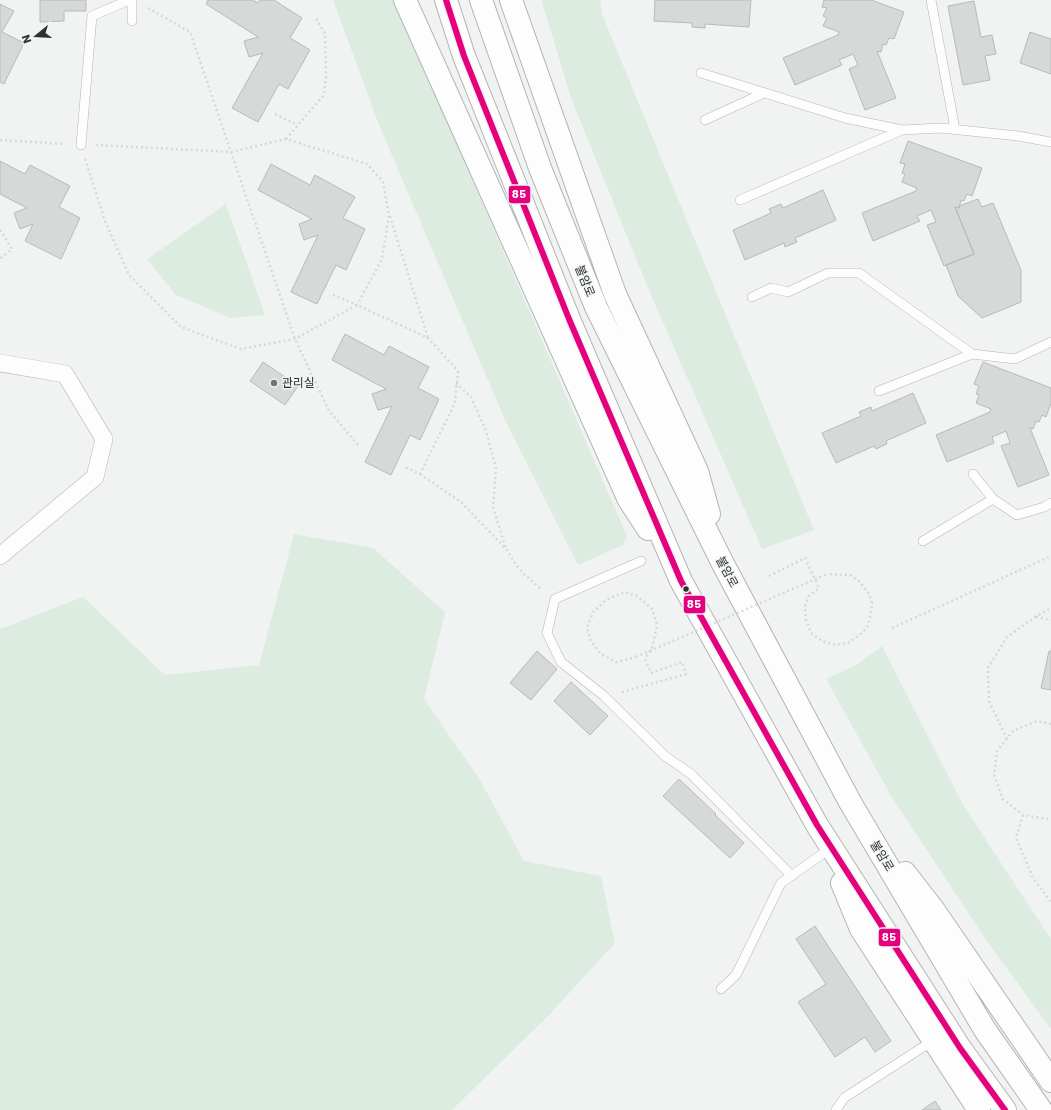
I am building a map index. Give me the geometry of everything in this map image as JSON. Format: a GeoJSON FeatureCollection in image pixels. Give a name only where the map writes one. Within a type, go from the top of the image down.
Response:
{"type":"FeatureCollection","features":[{"type":"Feature","properties":{"kind":"street"},"geometry":{"type":"LineString","coordinates":[[405,0],[629,500],[681,581],[817,825],[960,1048],[1005,1110]]}},
{"type":"Feature","properties":{"kind":"street"},"geometry":{"type":"LineString","coordinates":[[440,0],[464,56],[569,320],[681,581]]}},
{"type":"Feature","properties":{"kind":"street"},"geometry":{"type":"LineString","coordinates":[[446,0],[464,56]]}},
{"type":"Feature","properties":{"kind":"street","name":"불암로"},"geometry":{"type":"LineString","coordinates":[[480,0],[540,168],[596,307],[722,562],[850,802],[985,1030],[1042,1110]]}},
{"type":"Feature","properties":{"kind":"street"},"geometry":{"type":"LineString","coordinates":[[485,0],[495,42]]}},
{"type":"Feature","properties":{"kind":"street"},"geometry":{"type":"LineString","coordinates":[[511,0],[615,294],[697,471],[722,562]]}},
{"type":"Feature","properties":{"kind":"street"},"geometry":{"type":"LineString","coordinates":[[0,363],[65,374],[104,439],[95,477],[0,556]]}},
{"type":"Feature","properties":{"kind":"street"},"geometry":{"type":"LineString","coordinates":[[850,802],[933,909],[1051,1081]]}},
{"type":"Feature","properties":{"kind":"street"},"geometry":{"type":"LineString","coordinates":[[817,825],[861,929],[979,1110]]}},
{"type":"Feature","properties":{"kind":"lane"},"geometry":{"type":"LineString","coordinates":[[81,145],[92,16],[131,0],[132,21]]}},
{"type":"Feature","properties":{"kind":"lane"},"geometry":{"type":"LineString","coordinates":[[930,0],[955,129]]}},
{"type":"Feature","properties":{"kind":"lane"},"geometry":{"type":"LineString","coordinates":[[701,73],[845,118],[902,130],[941,128],[955,129],[1018,136],[1051,142]]}},
{"type":"Feature","properties":{"kind":"lane"},"geometry":{"type":"LineString","coordinates":[[705,120],[764,93]]}},
{"type":"Feature","properties":{"kind":"lane"},"geometry":{"type":"LineString","coordinates":[[740,200],[902,130]]}},
{"type":"Feature","properties":{"kind":"lane"},"geometry":{"type":"LineString","coordinates":[[752,297],[771,288],[788,292],[828,273],[859,273],[972,354]]}},
{"type":"Feature","properties":{"kind":"lane"},"geometry":{"type":"LineString","coordinates":[[879,391],[972,354],[1015,359],[1051,342]]}},
{"type":"Feature","properties":{"kind":"lane"},"geometry":{"type":"LineString","coordinates":[[973,474],[993,499],[1017,515],[1044,507],[1051,503]]}},
{"type":"Feature","properties":{"kind":"lane"},"geometry":{"type":"LineString","coordinates":[[923,541],[993,499]]}},
{"type":"Feature","properties":{"kind":"lane"},"geometry":{"type":"LineString","coordinates":[[641,561],[555,599],[547,633],[561,662],[604,696],[665,756],[691,774],[792,876]]}},
{"type":"Feature","properties":{"kind":"lane"},"geometry":{"type":"LineString","coordinates":[[721,989],[736,975],[781,884],[828,850]]}},
{"type":"Feature","properties":{"kind":"lane"},"geometry":{"type":"LineString","coordinates":[[836,1110],[844,1098],[934,1040]]}},
{"type":"Feature","properties":{"kind":"path"},"geometry":{"type":"LineString","coordinates":[[146,7],[190,32],[295,339],[329,411],[358,446]]}},
{"type":"Feature","properties":{"kind":"path"},"geometry":{"type":"LineString","coordinates":[[286,139],[324,95],[326,76],[325,34],[316,18]]}},
{"type":"Feature","properties":{"kind":"path"},"geometry":{"type":"LineString","coordinates":[[275,114],[298,125]]}},
{"type":"Feature","properties":{"kind":"path"},"geometry":{"type":"LineString","coordinates":[[0,140],[231,152],[286,139],[367,164],[383,182],[390,215],[428,338]]}},
{"type":"Feature","properties":{"kind":"path"},"geometry":{"type":"LineString","coordinates":[[81,145],[105,221],[129,276],[181,327],[241,349],[295,339],[356,305],[382,259],[390,215]]}},
{"type":"Feature","properties":{"kind":"path"},"geometry":{"type":"LineString","coordinates":[[0,230],[12,248],[0,259]]}},
{"type":"Feature","properties":{"kind":"path"},"geometry":{"type":"LineString","coordinates":[[332,295],[428,338],[458,371],[455,402],[420,474]]}},
{"type":"Feature","properties":{"kind":"path"},"geometry":{"type":"LineString","coordinates":[[456,383],[471,396],[486,431],[496,468],[493,507],[506,549]]}},
{"type":"Feature","properties":{"kind":"path"},"geometry":{"type":"LineString","coordinates":[[405,467],[420,474],[461,502],[506,549],[525,575],[555,599]]}},
{"type":"Feature","properties":{"kind":"path"},"geometry":{"type":"LineString","coordinates":[[892,628],[1051,556]]}},
{"type":"Feature","properties":{"kind":"path"},"geometry":{"type":"LineString","coordinates":[[604,696],[686,674],[682,662],[651,673],[645,659],[649,654],[652,648],[657,625],[652,608],[637,596],[624,592],[606,600],[593,612],[587,628],[591,642],[601,654],[616,662],[636,657],[650,651],[657,648],[678,639],[707,627],[749,608],[806,584],[813,581],[820,578],[828,574],[850,575],[860,582],[869,594],[872,603],[867,628],[848,642],[835,645],[822,641],[811,633],[806,620],[804,606],[809,596],[819,588],[816,582],[813,576],[810,570],[805,558],[769,576]]}},
{"type":"Feature","properties":{"kind":"path"},"geometry":{"type":"LineString","coordinates":[[1007,739],[989,701],[988,668],[1007,636],[1051,608]]}},
{"type":"Feature","properties":{"kind":"path"},"geometry":{"type":"LineString","coordinates":[[1035,617],[1051,620]]}},
{"type":"Feature","properties":{"kind":"path"},"geometry":{"type":"LineString","coordinates":[[1051,724],[1037,722],[1013,731],[997,751],[994,776],[1003,799],[1023,815],[1048,819],[1051,818]]}},
{"type":"Feature","properties":{"kind":"path"},"geometry":{"type":"LineString","coordinates":[[1023,815],[1016,838],[1033,878],[1051,902]]}},
{"type":"Feature","properties":{"kind":"green space"},"geometry":{"type":"Polygon","coordinates":[[[333,0],[393,0],[397,6],[627,536],[623,545],[578,565],[506,422],[379,125],[333,0]]]}},
{"type":"Feature","properties":{"kind":"green space"},"geometry":{"type":"Polygon","coordinates":[[[543,0],[600,0],[602,14],[814,530],[762,549],[648,288],[571,98],[542,2],[543,0]]]}},
{"type":"Feature","properties":{"kind":"green space"},"geometry":{"type":"Polygon","coordinates":[[[226,204],[265,315],[230,318],[176,295],[147,259],[226,204]]]}},
{"type":"Feature","properties":{"kind":"green space"},"geometry":{"type":"Polygon","coordinates":[[[294,534],[373,548],[445,612],[424,699],[480,780],[524,861],[601,876],[615,943],[549,1015],[452,1110],[0,1110],[0,629],[83,597],[165,675],[259,665],[294,534]]]}},
{"type":"Feature","properties":{"kind":"green space"},"geometry":{"type":"Polygon","coordinates":[[[882,646],[963,805],[1051,939],[1051,1029],[986,940],[890,794],[826,679],[858,664],[882,646]]]}},
{"type":"Feature","properties":{"kind":"building"},"geometry":{"type":"Polygon","coordinates":[[[40,0],[86,0],[86,11],[64,11],[64,21],[40,22],[40,0]]]}},
{"type":"Feature","properties":{"kind":"building"},"geometry":{"type":"Polygon","coordinates":[[[208,0],[253,0],[258,3],[260,0],[274,0],[302,18],[290,38],[310,50],[288,89],[279,84],[258,122],[232,108],[263,53],[249,57],[244,41],[258,37],[206,4],[208,0]]]}},
{"type":"Feature","properties":{"kind":"building"},"geometry":{"type":"Polygon","coordinates":[[[655,0],[751,0],[749,27],[705,24],[705,28],[692,27],[692,23],[654,21],[655,0]]]}},
{"type":"Feature","properties":{"kind":"building"},"geometry":{"type":"Polygon","coordinates":[[[824,0],[871,0],[904,12],[894,39],[889,38],[886,45],[883,44],[881,52],[877,51],[896,98],[865,110],[849,69],[858,65],[853,54],[839,60],[842,65],[795,85],[783,58],[838,35],[839,32],[823,26],[827,18],[823,16],[827,8],[822,7],[824,0]]]}},
{"type":"Feature","properties":{"kind":"building"},"geometry":{"type":"Polygon","coordinates":[[[974,1],[981,37],[992,35],[996,54],[985,56],[990,80],[963,85],[948,6],[974,1]]]}},
{"type":"Feature","properties":{"kind":"building"},"geometry":{"type":"Polygon","coordinates":[[[0,4],[14,11],[2,32],[24,43],[4,84],[0,82],[0,4]]]}},
{"type":"Feature","properties":{"kind":"building"},"geometry":{"type":"Polygon","coordinates":[[[1030,32],[1051,39],[1051,74],[1020,63],[1030,32]]]}},
{"type":"Feature","properties":{"kind":"building"},"geometry":{"type":"Polygon","coordinates":[[[908,141],[982,168],[972,196],[967,194],[964,201],[961,200],[959,208],[955,207],[974,254],[944,266],[927,225],[936,222],[931,210],[917,216],[920,221],[873,241],[862,213],[916,191],[917,188],[902,182],[905,174],[902,173],[905,164],[900,163],[908,141]]]}},
{"type":"Feature","properties":{"kind":"building"},"geometry":{"type":"Polygon","coordinates":[[[0,161],[25,174],[30,165],[70,186],[59,207],[80,218],[61,259],[25,241],[33,224],[20,229],[14,213],[27,208],[0,194],[0,161]]]}},
{"type":"Feature","properties":{"kind":"building"},"geometry":{"type":"Polygon","coordinates":[[[271,164],[310,185],[315,175],[355,197],[343,218],[365,229],[346,270],[336,265],[317,304],[291,292],[318,235],[304,240],[299,224],[312,219],[258,190],[271,164]]]}},
{"type":"Feature","properties":{"kind":"building"},"geometry":{"type":"Polygon","coordinates":[[[823,190],[836,220],[795,238],[797,242],[785,247],[784,243],[745,260],[733,230],[771,213],[769,209],[781,204],[783,208],[823,190]]]}},
{"type":"Feature","properties":{"kind":"building"},"geometry":{"type":"Polygon","coordinates":[[[978,199],[982,207],[993,203],[1021,270],[1021,302],[982,318],[958,296],[946,265],[974,254],[955,207],[959,208],[959,206],[978,199]]]}},
{"type":"Feature","properties":{"kind":"building"},"geometry":{"type":"Polygon","coordinates":[[[345,334],[384,355],[389,346],[429,367],[418,388],[439,399],[420,440],[410,435],[391,475],[365,462],[392,406],[378,410],[372,394],[386,389],[332,360],[345,334]]]}},
{"type":"Feature","properties":{"kind":"building","name":"관리실"},"geometry":{"type":"Polygon","coordinates":[[[263,362],[298,386],[285,405],[250,381],[263,362]]]}},
{"type":"Feature","properties":{"kind":"building"},"geometry":{"type":"Polygon","coordinates":[[[983,362],[1051,388],[1051,403],[1046,417],[1042,415],[1039,422],[1036,421],[1033,429],[1030,428],[1049,475],[1018,487],[1001,446],[1010,443],[1006,431],[992,437],[994,443],[947,462],[936,435],[990,412],[991,409],[976,403],[979,395],[976,394],[979,386],[974,384],[983,362]]]}},
{"type":"Feature","properties":{"kind":"building"},"geometry":{"type":"Polygon","coordinates":[[[913,393],[926,423],[886,441],[887,444],[876,449],[874,446],[836,463],[822,433],[861,416],[859,412],[871,407],[872,411],[913,393]]]}},
{"type":"Feature","properties":{"kind":"building"},"geometry":{"type":"Polygon","coordinates":[[[537,651],[557,669],[531,700],[510,683],[537,651]]]}},
{"type":"Feature","properties":{"kind":"building"},"geometry":{"type":"Polygon","coordinates":[[[1049,651],[1051,651],[1051,690],[1041,688],[1049,651]]]}},
{"type":"Feature","properties":{"kind":"building"},"geometry":{"type":"Polygon","coordinates":[[[571,682],[608,716],[590,735],[554,701],[571,682]]]}},
{"type":"Feature","properties":{"kind":"building"},"geometry":{"type":"Polygon","coordinates":[[[679,779],[744,843],[730,858],[663,796],[679,779]]]}},
{"type":"Feature","properties":{"kind":"building"},"geometry":{"type":"Polygon","coordinates":[[[815,926],[891,1041],[875,1052],[865,1037],[835,1057],[798,1002],[826,984],[796,939],[815,926]]]}},
{"type":"Feature","properties":{"kind":"building"},"geometry":{"type":"Polygon","coordinates":[[[935,1101],[941,1110],[922,1110],[935,1101]]]}},
{"type":"Feature","properties":{"kind":"transit line","name":"85"},"geometry":{"type":"LineString","coordinates":[[446,0],[464,56],[569,319],[681,581],[817,825],[960,1048],[1005,1110]]}},
{"type":"Feature","properties":{"kind":"place","name":"관리실"},"geometry":{"type":"Point","coordinates":[274,383]}}]}
